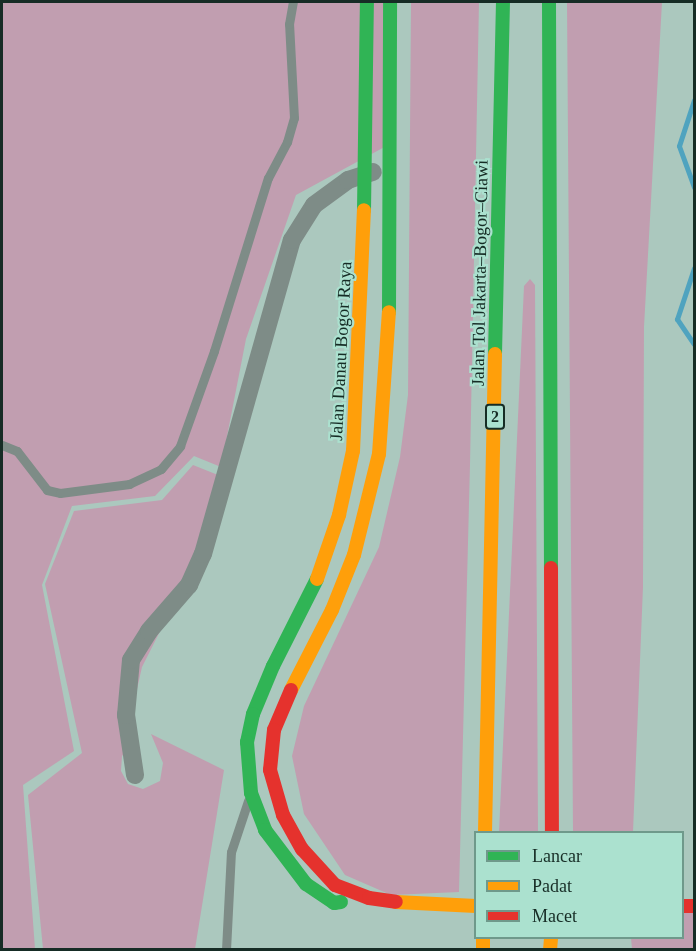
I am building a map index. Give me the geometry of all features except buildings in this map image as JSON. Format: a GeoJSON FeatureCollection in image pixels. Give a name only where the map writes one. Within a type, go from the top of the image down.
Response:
{"type":"FeatureCollection","features":[{"type":"Feature","properties":{"kind":"main road","name":"Jalan Danau Bogor Raya"},"geometry":{"type":"LineString","coordinates":[[367,2],[366,172],[359,401],[353,451],[339,515],[322,570],[253,714],[247,742],[251,793],[265,830],[306,884],[334,903],[369,898]]}},
{"type":"Feature","properties":{"kind":"main road","name":"Jalan Danau Bogor Raya"},"geometry":{"type":"LineString","coordinates":[[390,2],[391,170],[385,390],[371,497],[333,610],[285,702],[270,754],[272,785],[283,815],[302,849],[335,885],[369,898],[413,905],[474,906]]}},
{"type":"Feature","properties":{"kind":"main road","name":"Jalan Tol Jakarta–Bogor–Ciawi"},"geometry":{"type":"LineString","coordinates":[[485,831],[503,2]]}},
{"type":"Feature","properties":{"kind":"main road"},"geometry":{"type":"LineString","coordinates":[[549,2],[552,831]]}},
{"type":"Feature","properties":{"kind":"street"},"geometry":{"type":"LineString","coordinates":[[135,775],[126,715],[131,660],[148,631],[189,585],[200,563],[246,413],[274,296],[300,222],[323,197],[366,172],[391,170]]}},
{"type":"Feature","properties":{"kind":"lane"},"geometry":{"type":"LineString","coordinates":[[2,445],[17,451],[47,490],[60,493],[129,484],[161,469],[180,446],[188,429],[265,187],[294,118],[289,24],[293,2]]}},
{"type":"Feature","properties":{"kind":"lane"},"geometry":{"type":"LineString","coordinates":[[226,950],[231,852],[251,793]]}},
{"type":"Feature","properties":{"kind":"shaded area"},"geometry":{"type":"Polygon","coordinates":[[[2,2],[388,2],[390,144],[296,195],[246,339],[221,467],[194,456],[155,496],[72,506],[42,585],[74,751],[23,785],[35,949],[2,950],[2,2]]]}},
{"type":"Feature","properties":{"kind":"shaded area"},"geometry":{"type":"Polygon","coordinates":[[[411,2],[479,2],[470,465],[459,892],[391,895],[345,875],[304,814],[292,756],[304,706],[379,547],[400,457],[408,395],[411,2]]]}},
{"type":"Feature","properties":{"kind":"shaded area"},"geometry":{"type":"Polygon","coordinates":[[[567,2],[662,2],[644,327],[643,587],[633,831],[573,831],[567,2]]]}},
{"type":"Feature","properties":{"kind":"shaded area"},"geometry":{"type":"Polygon","coordinates":[[[530,279],[535,285],[538,831],[499,831],[524,286],[530,279]]]}},
{"type":"Feature","properties":{"kind":"shaded area"},"geometry":{"type":"Polygon","coordinates":[[[193,465],[218,475],[191,570],[142,667],[133,707],[133,743],[122,756],[121,771],[128,784],[143,789],[160,781],[163,763],[151,734],[224,770],[195,949],[43,949],[28,795],[82,753],[45,584],[74,511],[162,500],[193,465]]]}},
{"type":"Feature","properties":{"kind":"shaded area"},"geometry":{"type":"Polygon","coordinates":[[[684,906],[694,906],[694,949],[632,949],[631,939],[684,939],[684,906]]]}},
{"type":"Feature","properties":{"kind":"waterway"},"geometry":{"type":"LineString","coordinates":[[694,100],[679,146],[694,187]]}},
{"type":"Feature","properties":{"kind":"waterway"},"geometry":{"type":"LineString","coordinates":[[694,268],[677,319],[694,344]]}},
{"type":"Feature","properties":{"kind":"traffic: fast"},"geometry":{"type":"LineString","coordinates":[[364,210],[367,2]]}},
{"type":"Feature","properties":{"kind":"traffic: fast"},"geometry":{"type":"LineString","coordinates":[[389,312],[390,2]]}},
{"type":"Feature","properties":{"kind":"traffic: fast"},"geometry":{"type":"LineString","coordinates":[[495,354],[503,2]]}},
{"type":"Feature","properties":{"kind":"traffic: fast"},"geometry":{"type":"LineString","coordinates":[[549,2],[551,568]]}},
{"type":"Feature","properties":{"kind":"traffic: fast"},"geometry":{"type":"LineString","coordinates":[[317,579],[273,666],[253,714],[247,742],[251,793],[265,830],[306,884],[334,903],[341,902]]}},
{"type":"Feature","properties":{"kind":"traffic: slow"},"geometry":{"type":"LineString","coordinates":[[317,579],[339,515],[353,451],[364,210]]}},
{"type":"Feature","properties":{"kind":"traffic: slow"},"geometry":{"type":"LineString","coordinates":[[291,690],[332,610],[354,555],[379,454],[389,312]]}},
{"type":"Feature","properties":{"kind":"traffic: slow"},"geometry":{"type":"LineString","coordinates":[[485,831],[495,354]]}},
{"type":"Feature","properties":{"kind":"traffic: slow"},"geometry":{"type":"LineString","coordinates":[[396,902],[474,906]]}},
{"type":"Feature","properties":{"kind":"traffic: slow"},"geometry":{"type":"LineString","coordinates":[[483,939],[483,950]]}},
{"type":"Feature","properties":{"kind":"traffic: slow"},"geometry":{"type":"LineString","coordinates":[[550,950],[551,939]]}},
{"type":"Feature","properties":{"kind":"traffic: jam"},"geometry":{"type":"LineString","coordinates":[[551,568],[552,831]]}},
{"type":"Feature","properties":{"kind":"traffic: jam"},"geometry":{"type":"LineString","coordinates":[[291,690],[274,730],[270,770],[283,815],[302,849],[335,885],[369,898],[396,902]]}},
{"type":"Feature","properties":{"kind":"traffic: jam"},"geometry":{"type":"LineString","coordinates":[[684,906],[694,906]]}}]}
